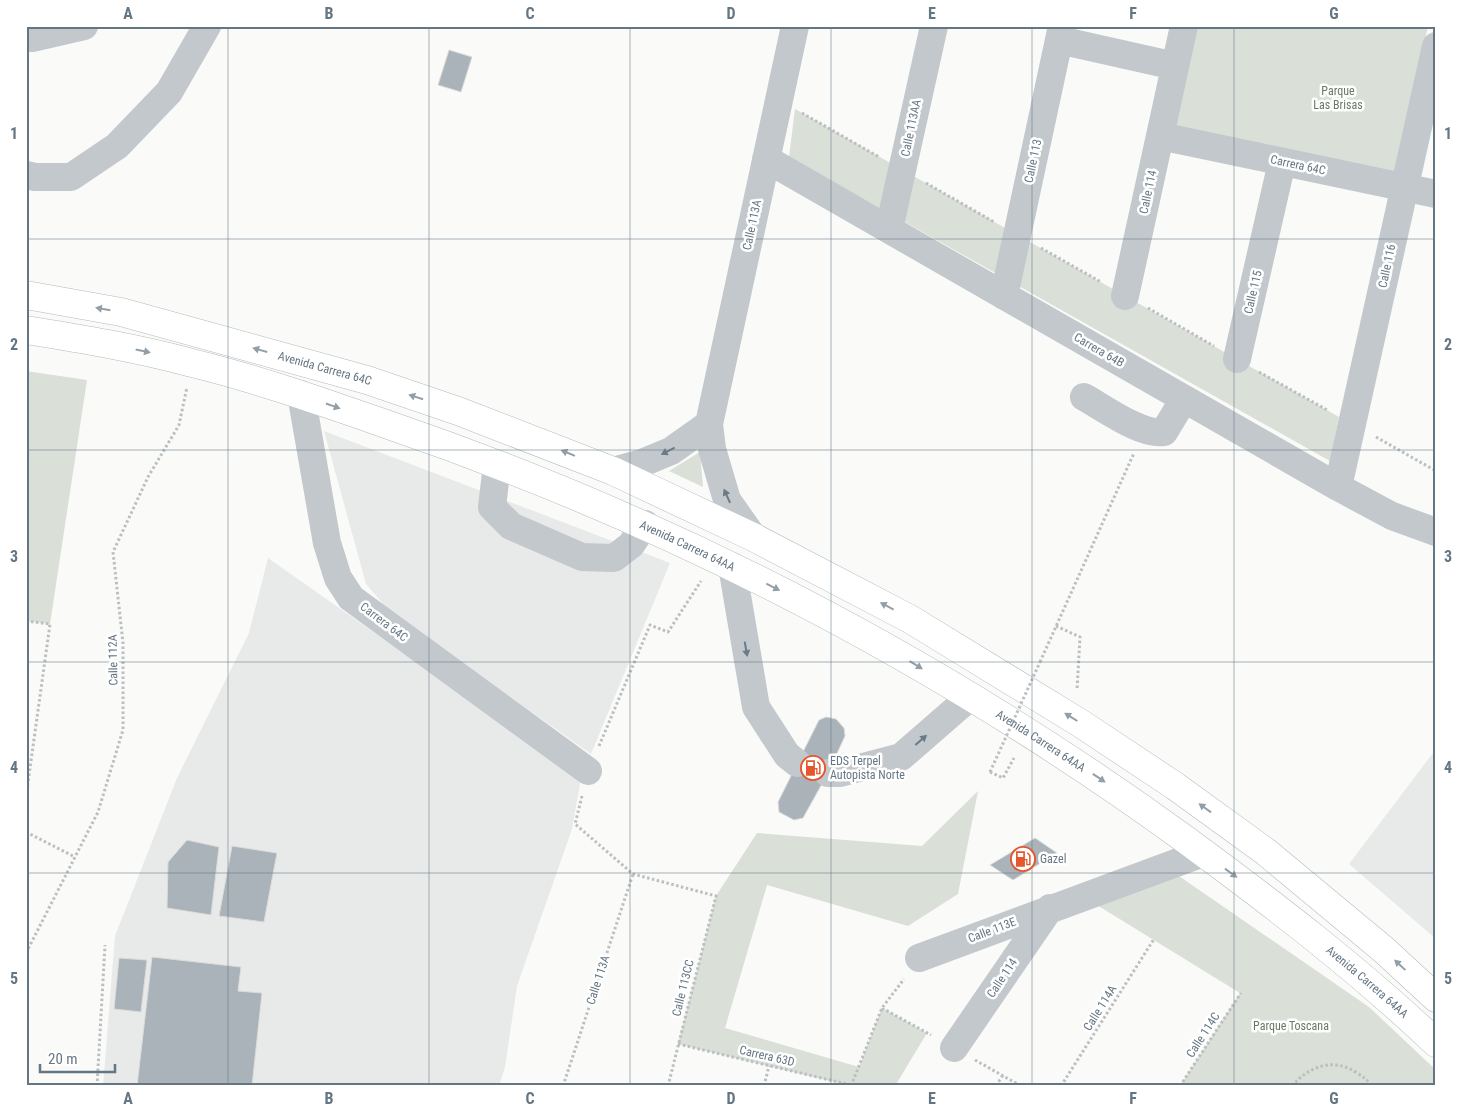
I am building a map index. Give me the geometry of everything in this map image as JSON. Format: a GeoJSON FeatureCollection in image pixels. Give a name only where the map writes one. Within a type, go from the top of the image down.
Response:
{"type":"FeatureCollection","features":[{"type":"Feature","properties":{"kind":"main road","name":"Avenida Carrera 64C"},"geometry":{"type":"LineString","coordinates":[[26,295],[121,312],[367,380],[458,411],[613,471]]}},
{"type":"Feature","properties":{"kind":"main road"},"geometry":{"type":"LineString","coordinates":[[26,330],[193,363],[301,394],[446,444],[497,464]]}},
{"type":"Feature","properties":{"kind":"main road","name":"Avenida Carrera 64AA"},"geometry":{"type":"LineString","coordinates":[[497,464],[645,524],[725,562],[820,611],[970,696],[1081,766],[1203,852],[1312,935],[1371,984],[1436,1043]]}},
{"type":"Feature","properties":{"kind":"main road"},"geometry":{"type":"LineString","coordinates":[[613,471],[753,537],[918,624],[1080,723],[1175,786],[1266,852],[1384,950],[1436,998]]}},
{"type":"Feature","properties":{"kind":"street"},"geometry":{"type":"LineString","coordinates":[[26,37],[32,38],[84,26]]}},
{"type":"Feature","properties":{"kind":"street"},"geometry":{"type":"LineString","coordinates":[[26,175],[35,177],[71,177],[117,146],[169,92],[207,26]]}},
{"type":"Feature","properties":{"kind":"street","name":"Calle 113A"},"geometry":{"type":"LineString","coordinates":[[753,537],[727,500],[712,449],[709,424],[795,26]]}},
{"type":"Feature","properties":{"kind":"street","name":"Calle 113AA"},"geometry":{"type":"LineString","coordinates":[[889,229],[934,26]]}},
{"type":"Feature","properties":{"kind":"street","name":"Calle 114"},"geometry":{"type":"LineString","coordinates":[[1125,296],[1184,26]]}},
{"type":"Feature","properties":{"kind":"street"},"geometry":{"type":"LineString","coordinates":[[1060,33],[1175,66]]}},
{"type":"Feature","properties":{"kind":"street","name":"Calle 113"},"geometry":{"type":"LineString","coordinates":[[1004,296],[1060,33]]}},
{"type":"Feature","properties":{"kind":"street","name":"Calle 116"},"geometry":{"type":"LineString","coordinates":[[1338,487],[1436,46]]}},
{"type":"Feature","properties":{"kind":"street","name":"Carrera 64C"},"geometry":{"type":"LineString","coordinates":[[1160,136],[1436,194]]}},
{"type":"Feature","properties":{"kind":"street","name":"Carrera 64B"},"geometry":{"type":"LineString","coordinates":[[766,159],[1338,487],[1392,516],[1436,532]]}},
{"type":"Feature","properties":{"kind":"street","name":"Calle 115"},"geometry":{"type":"LineString","coordinates":[[1237,360],[1282,162]]}},
{"type":"Feature","properties":{"kind":"street","name":"Carrera 64C"},"geometry":{"type":"LineString","coordinates":[[301,394],[327,543],[338,578],[352,598],[588,771]]}},
{"type":"Feature","properties":{"kind":"street"},"geometry":{"type":"LineString","coordinates":[[1084,397],[1156,434],[1164,432],[1184,399]]}},
{"type":"Feature","properties":{"kind":"street"},"geometry":{"type":"LineString","coordinates":[[613,471],[642,463],[671,451],[709,424]]}},
{"type":"Feature","properties":{"kind":"street"},"geometry":{"type":"LineString","coordinates":[[497,464],[492,507],[511,526],[582,557],[614,558],[631,545],[645,524]]}},
{"type":"Feature","properties":{"kind":"street"},"geometry":{"type":"LineString","coordinates":[[725,562],[756,707],[787,755],[798,763]]}},
{"type":"Feature","properties":{"kind":"street"},"geometry":{"type":"LineString","coordinates":[[828,773],[840,773],[901,757],[970,696]]}},
{"type":"Feature","properties":{"kind":"street","name":"Calle 113E"},"geometry":{"type":"LineString","coordinates":[[919,958],[1203,852]]}},
{"type":"Feature","properties":{"kind":"street","name":"Calle 114"},"geometry":{"type":"LineString","coordinates":[[954,1048],[1050,908]]}},
{"type":"Feature","properties":{"kind":"path","name":"Calle 112A"},"geometry":{"type":"LineString","coordinates":[[26,953],[98,812],[123,730],[122,643],[113,552],[148,477],[179,425],[193,363]]}},
{"type":"Feature","properties":{"kind":"path"},"geometry":{"type":"LineString","coordinates":[[1014,758],[1003,778],[990,772],[1145,430]]}},
{"type":"Feature","properties":{"kind":"path"},"geometry":{"type":"LineString","coordinates":[[633,874],[575,824],[588,771],[650,625],[668,632],[725,562]]}},
{"type":"Feature","properties":{"kind":"path"},"geometry":{"type":"LineString","coordinates":[[26,621],[50,624],[26,797]]}},
{"type":"Feature","properties":{"kind":"path"},"geometry":{"type":"LineString","coordinates":[[1056,626],[1080,637],[1077,696]]}},
{"type":"Feature","properties":{"kind":"path"},"geometry":{"type":"LineString","coordinates":[[26,832],[75,857]]}},
{"type":"Feature","properties":{"kind":"path","name":"Calle 113CC"},"geometry":{"type":"LineString","coordinates":[[633,874],[716,896],[668,1086]]}},
{"type":"Feature","properties":{"kind":"path","name":"Calle 113A"},"geometry":{"type":"LineString","coordinates":[[563,1086],[633,874]]}},
{"type":"Feature","properties":{"kind":"path","name":"Calle 114A"},"geometry":{"type":"LineString","coordinates":[[1061,1086],[1154,940]]}},
{"type":"Feature","properties":{"kind":"path"},"geometry":{"type":"LineString","coordinates":[[97,1086],[105,945]]}},
{"type":"Feature","properties":{"kind":"path"},"geometry":{"type":"LineString","coordinates":[[851,1086],[882,1008],[919,958]]}},
{"type":"Feature","properties":{"kind":"path","name":"Calle 114C"},"geometry":{"type":"LineString","coordinates":[[1180,1086],[1241,993]]}},
{"type":"Feature","properties":{"kind":"path","name":"Carrera 63D"},"geometry":{"type":"LineString","coordinates":[[678,1044],[851,1086]]}},
{"type":"Feature","properties":{"kind":"path"},"geometry":{"type":"LineString","coordinates":[[1292,1086],[1302,1075],[1324,1064],[1346,1065],[1368,1080],[1370,1086]]}},
{"type":"Feature","properties":{"kind":"path"},"geometry":{"type":"LineString","coordinates":[[764,1086],[769,1066]]}},
{"type":"Feature","properties":{"kind":"path"},"geometry":{"type":"LineString","coordinates":[[996,1086],[1003,1075]]}},
{"type":"Feature","properties":{"kind":"shaded area"},"geometry":{"type":"Polygon","coordinates":[[[324,431],[670,563],[591,754],[390,612],[366,584],[324,431]]]}},
{"type":"Feature","properties":{"kind":"shaded area"},"geometry":{"type":"Polygon","coordinates":[[[268,558],[581,778],[572,829],[517,986],[505,1067],[499,1086],[103,1086],[115,936],[177,778],[249,633],[268,558]]]}},
{"type":"Feature","properties":{"kind":"shaded area"},"geometry":{"type":"Polygon","coordinates":[[[1436,749],[1436,939],[1349,864],[1436,749]]]}},
{"type":"Feature","properties":{"kind":"green space","name":"Parque Las Brisas"},"geometry":{"type":"Polygon","coordinates":[[[1198,26],[1428,26],[1394,183],[1174,134],[1198,26]]]}},
{"type":"Feature","properties":{"kind":"green space"},"geometry":{"type":"Polygon","coordinates":[[[795,109],[1339,417],[1330,461],[789,157],[795,109]]]}},
{"type":"Feature","properties":{"kind":"green space"},"geometry":{"type":"Polygon","coordinates":[[[26,371],[87,380],[50,624],[26,621],[26,371]]]}},
{"type":"Feature","properties":{"kind":"green space"},"geometry":{"type":"Polygon","coordinates":[[[700,452],[703,487],[669,471],[700,452]]]}},
{"type":"Feature","properties":{"kind":"green space"},"geometry":{"type":"Polygon","coordinates":[[[978,791],[958,894],[908,926],[767,885],[725,1028],[859,1067],[882,1008],[927,1033],[895,1086],[851,1086],[678,1044],[716,896],[757,833],[922,846],[978,791]]]}},
{"type":"Feature","properties":{"kind":"green space","name":"Parque Toscana"},"geometry":{"type":"Polygon","coordinates":[[[1176,874],[1369,1007],[1436,1070],[1436,1086],[1180,1086],[1240,993],[1092,902],[1176,874]]]}},
{"type":"Feature","properties":{"kind":"building"},"geometry":{"type":"Polygon","coordinates":[[[449,50],[472,57],[461,92],[438,85],[449,50]]]}},
{"type":"Feature","properties":{"kind":"building","name":"EDS Terpel Autopista Norte"},"geometry":{"type":"Polygon","coordinates":[[[826,717],[836,719],[844,728],[845,736],[828,773],[803,818],[794,820],[779,812],[778,802],[819,720],[826,717]]]}},
{"type":"Feature","properties":{"kind":"building","name":"Gazel"},"geometry":{"type":"Polygon","coordinates":[[[1035,838],[1057,853],[1013,880],[990,865],[1035,838]]]}},
{"type":"Feature","properties":{"kind":"building"},"geometry":{"type":"Polygon","coordinates":[[[187,840],[219,847],[211,915],[167,908],[168,862],[187,840]]]}},
{"type":"Feature","properties":{"kind":"building"},"geometry":{"type":"Polygon","coordinates":[[[232,846],[277,853],[264,922],[219,916],[232,846]]]}},
{"type":"Feature","properties":{"kind":"building"},"geometry":{"type":"Polygon","coordinates":[[[152,957],[241,967],[238,991],[262,993],[252,1086],[137,1086],[152,957]]]}},
{"type":"Feature","properties":{"kind":"building"},"geometry":{"type":"Polygon","coordinates":[[[119,958],[147,960],[141,1012],[114,1009],[119,958]]]}},
{"type":"Feature","properties":{"kind":"place","name":"EDS Terpel Autopista Norte"},"geometry":{"type":"Point","coordinates":[813,768]}},
{"type":"Feature","properties":{"kind":"place","name":"Gazel"},"geometry":{"type":"Point","coordinates":[1023,859]}}]}
